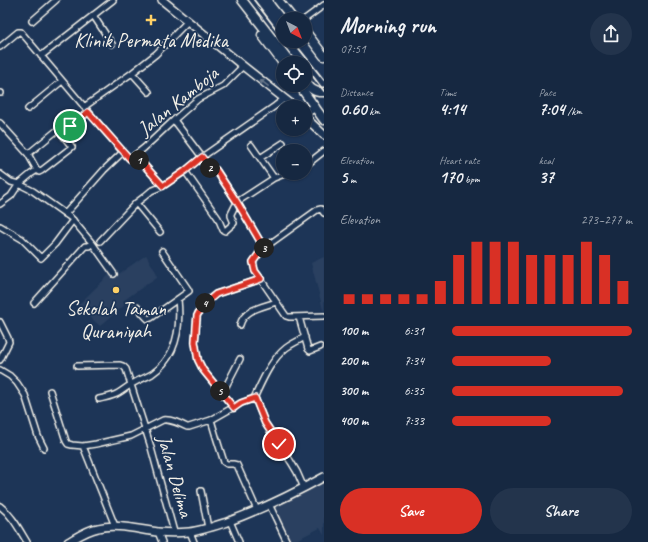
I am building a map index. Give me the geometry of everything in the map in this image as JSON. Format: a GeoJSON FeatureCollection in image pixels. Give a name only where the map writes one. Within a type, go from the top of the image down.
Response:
{"type":"FeatureCollection","features":[{"type":"Feature","properties":{"kind":"main road"},"geometry":{"type":"LineString","coordinates":[[236,0],[278,56]]}},
{"type":"Feature","properties":{"kind":"main road"},"geometry":{"type":"LineString","coordinates":[[242,0],[286,56]]}},
{"type":"Feature","properties":{"kind":"main road"},"geometry":{"type":"LineString","coordinates":[[280,0],[289,12]]}},
{"type":"Feature","properties":{"kind":"main road"},"geometry":{"type":"LineString","coordinates":[[312,40],[324,56]]}},
{"type":"Feature","properties":{"kind":"main road"},"geometry":{"type":"LineString","coordinates":[[312,44],[324,60]]}},
{"type":"Feature","properties":{"kind":"main road"},"geometry":{"type":"LineString","coordinates":[[312,89],[319,93],[324,92]]}},
{"type":"Feature","properties":{"kind":"main road"},"geometry":{"type":"LineString","coordinates":[[304,92],[324,120]]}},
{"type":"Feature","properties":{"kind":"street"},"geometry":{"type":"LineString","coordinates":[[32,21],[56,0]]}},
{"type":"Feature","properties":{"kind":"street"},"geometry":{"type":"LineString","coordinates":[[41,56],[113,0]]}},
{"type":"Feature","properties":{"kind":"street"},"geometry":{"type":"LineString","coordinates":[[100,241],[136,203],[151,191],[163,186],[185,171],[202,157],[284,99],[162,0]]}},
{"type":"Feature","properties":{"kind":"street"},"geometry":{"type":"LineString","coordinates":[[312,13],[324,5]]}},
{"type":"Feature","properties":{"kind":"street"},"geometry":{"type":"LineString","coordinates":[[93,15],[112,44]]}},
{"type":"Feature","properties":{"kind":"street"},"geometry":{"type":"LineString","coordinates":[[28,154],[66,123],[72,126],[86,109],[156,54],[188,21]]}},
{"type":"Feature","properties":{"kind":"street"},"geometry":{"type":"LineString","coordinates":[[0,47],[18,32],[21,32],[123,152]]}},
{"type":"Feature","properties":{"kind":"street","name":"Jalan Kamboja"},"geometry":{"type":"LineString","coordinates":[[65,214],[104,170],[123,152],[130,159],[136,156],[198,99],[223,86],[243,66]]}},
{"type":"Feature","properties":{"kind":"street"},"geometry":{"type":"LineString","coordinates":[[132,73],[149,92]]}},
{"type":"Feature","properties":{"kind":"street"},"geometry":{"type":"LineString","coordinates":[[28,109],[62,81]]}},
{"type":"Feature","properties":{"kind":"street"},"geometry":{"type":"LineString","coordinates":[[174,120],[211,169],[216,170],[264,248]]}},
{"type":"Feature","properties":{"kind":"street"},"geometry":{"type":"LineString","coordinates":[[0,123],[28,154],[37,170]]}},
{"type":"Feature","properties":{"kind":"street"},"geometry":{"type":"LineString","coordinates":[[312,124],[324,135]]}},
{"type":"Feature","properties":{"kind":"street"},"geometry":{"type":"LineString","coordinates":[[0,204],[13,194],[19,184],[31,174],[37,170],[39,172],[41,171],[72,147],[58,129]]}},
{"type":"Feature","properties":{"kind":"street"},"geometry":{"type":"LineString","coordinates":[[260,158],[283,142]]}},
{"type":"Feature","properties":{"kind":"street"},"geometry":{"type":"LineString","coordinates":[[185,171],[218,218],[225,231],[234,223],[231,214],[237,202],[274,178],[251,145]]}},
{"type":"Feature","properties":{"kind":"street"},"geometry":{"type":"LineString","coordinates":[[312,160],[324,151]]}},
{"type":"Feature","properties":{"kind":"street"},"geometry":{"type":"LineString","coordinates":[[136,156],[163,186]]}},
{"type":"Feature","properties":{"kind":"street"},"geometry":{"type":"LineString","coordinates":[[0,174],[11,182],[33,191],[73,220],[92,243],[114,274]]}},
{"type":"Feature","properties":{"kind":"street"},"geometry":{"type":"LineString","coordinates":[[136,203],[160,232]]}},
{"type":"Feature","properties":{"kind":"street"},"geometry":{"type":"LineString","coordinates":[[324,213],[321,209],[317,210],[264,248],[253,262],[255,271],[286,316],[324,316]]}},
{"type":"Feature","properties":{"kind":"street"},"geometry":{"type":"LineString","coordinates":[[0,226],[22,239],[41,258],[55,244],[73,220]]}},
{"type":"Feature","properties":{"kind":"street"},"geometry":{"type":"LineString","coordinates":[[34,303],[86,246],[89,246],[92,243]]}},
{"type":"Feature","properties":{"kind":"street"},"geometry":{"type":"LineString","coordinates":[[137,307],[148,319],[153,317],[189,290],[162,251]]}},
{"type":"Feature","properties":{"kind":"street"},"geometry":{"type":"LineString","coordinates":[[234,408],[203,370],[198,360],[195,342],[197,316],[202,306],[216,294],[261,279]]}},
{"type":"Feature","properties":{"kind":"street"},"geometry":{"type":"LineString","coordinates":[[99,399],[113,396],[131,384],[151,374],[161,367],[167,360],[173,350],[179,324],[178,299]]}},
{"type":"Feature","properties":{"kind":"street"},"geometry":{"type":"LineString","coordinates":[[240,325],[241,320],[248,312],[276,302]]}},
{"type":"Feature","properties":{"kind":"street"},"geometry":{"type":"LineString","coordinates":[[299,317],[309,350],[310,351],[320,347]]}},
{"type":"Feature","properties":{"kind":"street"},"geometry":{"type":"LineString","coordinates":[[0,322],[9,342],[0,360]]}},
{"type":"Feature","properties":{"kind":"street"},"geometry":{"type":"LineString","coordinates":[[304,488],[292,462],[265,423],[255,396],[266,373],[279,355],[286,348],[305,337]]}},
{"type":"Feature","properties":{"kind":"street"},"geometry":{"type":"LineString","coordinates":[[222,394],[240,359]]}},
{"type":"Feature","properties":{"kind":"street","name":"Jalan Delima"},"geometry":{"type":"LineString","coordinates":[[77,366],[122,366],[126,369],[150,444],[174,532]]}},
{"type":"Feature","properties":{"kind":"street"},"geometry":{"type":"LineString","coordinates":[[0,370],[10,376],[17,383],[24,395],[38,436],[44,448]]}},
{"type":"Feature","properties":{"kind":"street"},"geometry":{"type":"LineString","coordinates":[[50,391],[66,441],[70,445],[83,446],[115,526]]}},
{"type":"Feature","properties":{"kind":"street","name":"Jalan Delima"},"geometry":{"type":"LineString","coordinates":[[83,446],[131,436],[166,419],[189,427],[211,420],[241,403],[255,398]]}},
{"type":"Feature","properties":{"kind":"street"},"geometry":{"type":"LineString","coordinates":[[211,420],[224,462],[237,466],[257,510]]}},
{"type":"Feature","properties":{"kind":"street"},"geometry":{"type":"LineString","coordinates":[[68,542],[91,529],[105,526],[158,532],[190,532],[208,528],[257,510],[324,478]]}},
{"type":"Feature","properties":{"kind":"street"},"geometry":{"type":"LineString","coordinates":[[201,491],[208,528]]}},
{"type":"Feature","properties":{"kind":"street"},"geometry":{"type":"LineString","coordinates":[[269,504],[288,542]]}},
{"type":"Feature","properties":{"kind":"street"},"geometry":{"type":"LineString","coordinates":[[0,506],[11,518],[27,542]]}},
{"type":"Feature","properties":{"kind":"street"},"geometry":{"type":"LineString","coordinates":[[230,521],[239,542]]}},
{"type":"Feature","properties":{"kind":"street"},"geometry":{"type":"LineString","coordinates":[[158,532],[162,542]]}},
{"type":"Feature","properties":{"kind":"street"},"geometry":{"type":"LineString","coordinates":[[190,532],[194,542]]}},
{"type":"Feature","properties":{"kind":"shaded area","name":"Sekolah Taman Quraniyah"},"geometry":{"type":"Polygon","coordinates":[[[146,255],[156,272],[157,277],[123,301],[125,305],[100,326],[77,306],[110,274],[113,278],[146,255]]]}},
{"type":"Feature","properties":{"kind":"shaded area"},"geometry":{"type":"Polygon","coordinates":[[[324,257],[324,313],[311,263],[324,257]]]}},
{"type":"Feature","properties":{"kind":"shaded area"},"geometry":{"type":"Polygon","coordinates":[[[324,482],[324,535],[320,528],[292,542],[286,542],[270,509],[324,482]]]}},
{"type":"Feature","properties":{"kind":"railway"},"geometry":{"type":"LineString","coordinates":[[254,0],[276,29]]}},
{"type":"Feature","properties":{"kind":"railway"},"geometry":{"type":"LineString","coordinates":[[299,48],[324,80]]}},
{"type":"Feature","properties":{"kind":"railway"},"geometry":{"type":"LineString","coordinates":[[312,75],[324,91]]}},
{"type":"Feature","properties":{"kind":"place","name":"Klinik Permata Medika"},"geometry":{"type":"Point","coordinates":[151,20]}},
{"type":"Feature","properties":{"kind":"place","name":"Sekolah Taman Quraniyah"},"geometry":{"type":"Point","coordinates":[116,290]}},
{"type":"Feature","properties":{"kind":"route"},"geometry":{"type":"LineString","coordinates":[[70,126],[74,125],[88,112],[130,159],[136,156],[163,186],[202,157],[211,169],[216,170],[264,248],[253,262],[255,271],[261,279],[216,294],[202,306],[196,322],[196,353],[203,370],[234,408],[241,403],[255,398],[265,423],[279,444]]}}]}
